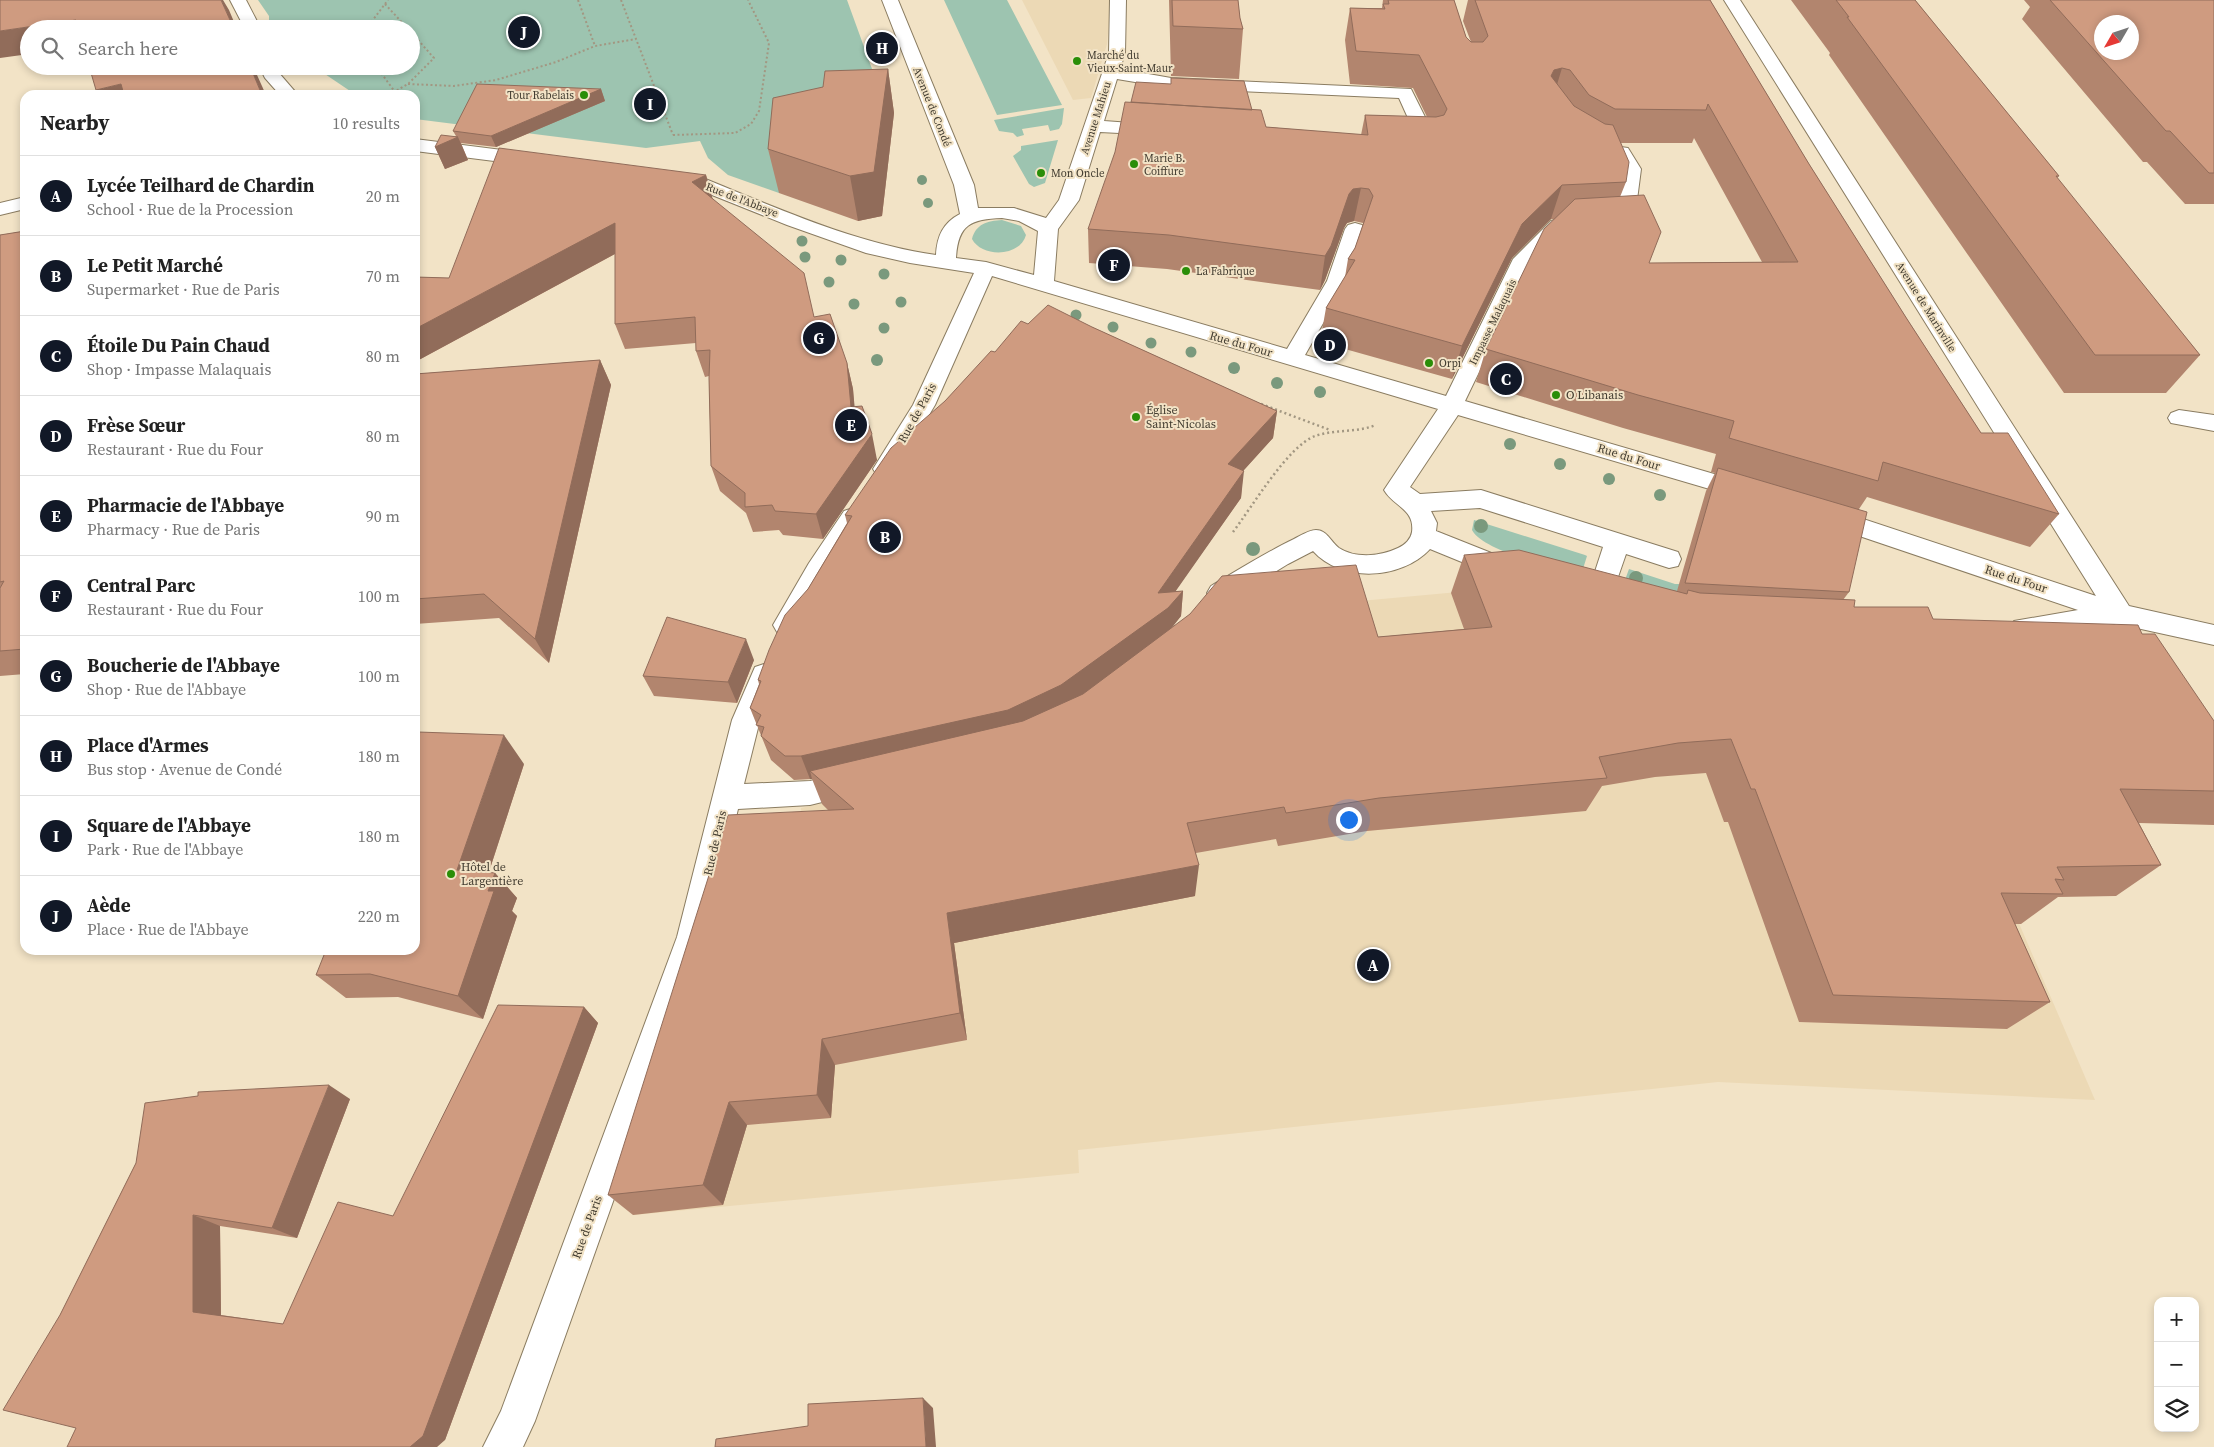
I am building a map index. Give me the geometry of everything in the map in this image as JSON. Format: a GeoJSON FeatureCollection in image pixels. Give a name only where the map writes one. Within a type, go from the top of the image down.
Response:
{"type":"FeatureCollection","features":[{"type":"Feature","properties":{"kind":"street"},"geometry":{"type":"LineString","coordinates":[[238,0],[249,20]]}},
{"type":"Feature","properties":{"kind":"street","name":"Avenue de Condé"},"geometry":{"type":"LineString","coordinates":[[890,0],[964,185],[970,216]]}},
{"type":"Feature","properties":{"kind":"street","name":"Avenue Mahieu"},"geometry":{"type":"LineString","coordinates":[[1048,229],[1069,200],[1111,73],[1117,53],[1118,0]]}},
{"type":"Feature","properties":{"kind":"street","name":"Avenue de Marinville"},"geometry":{"type":"LineString","coordinates":[[1732,0],[2140,643]]}},
{"type":"Feature","properties":{"kind":"street"},"geometry":{"type":"LineString","coordinates":[[1111,73],[1171,83],[1405,93],[1429,143],[1400,142]]}},
{"type":"Feature","properties":{"kind":"street"},"geometry":{"type":"LineString","coordinates":[[272,75],[285,90]]}},
{"type":"Feature","properties":{"kind":"street"},"geometry":{"type":"LineString","coordinates":[[1094,126],[1176,132]]}},
{"type":"Feature","properties":{"kind":"street","name":"Impasse Malaquais"},"geometry":{"type":"LineString","coordinates":[[1405,497],[1524,260],[1558,225],[1624,223],[1632,169],[1621,152],[1602,152],[1587,143]]}},
{"type":"Feature","properties":{"kind":"street"},"geometry":{"type":"LineString","coordinates":[[420,146],[550,162]]}},
{"type":"Feature","properties":{"kind":"street","name":"Rue de l'Abbaye"},"geometry":{"type":"LineString","coordinates":[[654,175],[691,180],[861,244],[899,255],[986,268]]}},
{"type":"Feature","properties":{"kind":"street"},"geometry":{"type":"LineString","coordinates":[[0,228],[11,206]]}},
{"type":"Feature","properties":{"kind":"street"},"geometry":{"type":"LineString","coordinates":[[945,263],[949,234],[956,224],[970,216],[1018,214],[1036,220],[1048,229],[1043,284]]}},
{"type":"Feature","properties":{"kind":"street"},"geometry":{"type":"LineString","coordinates":[[1292,359],[1337,281],[1355,229]]}},
{"type":"Feature","properties":{"kind":"street","name":"Rue du Four"},"geometry":{"type":"LineString","coordinates":[[986,268],[1767,498]]}},
{"type":"Feature","properties":{"kind":"street","name":"Rue de Paris"},"geometry":{"type":"LineString","coordinates":[[502,1447],[516,1421],[692,936],[746,720],[773,652],[818,570],[918,416],[986,268]]}},
{"type":"Feature","properties":{"kind":"street"},"geometry":{"type":"LineString","coordinates":[[2179,418],[2214,423]]}},
{"type":"Feature","properties":{"kind":"street"},"geometry":{"type":"LineString","coordinates":[[1204,609],[1214,597],[1279,557],[1316,539],[1320,545],[1335,556],[1355,564],[1376,566],[1395,562],[1412,553],[1422,541],[1425,526],[1422,517],[1405,497]]}},
{"type":"Feature","properties":{"kind":"street"},"geometry":{"type":"LineString","coordinates":[[1405,497],[1481,498],[1669,560]]}},
{"type":"Feature","properties":{"kind":"street","name":"Rue du Four"},"geometry":{"type":"LineString","coordinates":[[1805,510],[2120,614],[2214,635]]}},
{"type":"Feature","properties":{"kind":"street"},"geometry":{"type":"LineString","coordinates":[[1423,536],[1512,572],[1530,577]]}},
{"type":"Feature","properties":{"kind":"street"},"geometry":{"type":"LineString","coordinates":[[1600,596],[1617,543]]}},
{"type":"Feature","properties":{"kind":"street"},"geometry":{"type":"LineString","coordinates":[[1574,589],[1626,603]]}},
{"type":"Feature","properties":{"kind":"street"},"geometry":{"type":"LineString","coordinates":[[2002,631],[2120,614]]}},
{"type":"Feature","properties":{"kind":"street"},"geometry":{"type":"LineString","coordinates":[[726,796],[810,793],[876,778]]}},
{"type":"Feature","properties":{"kind":"path"},"geometry":{"type":"LineString","coordinates":[[373,20],[389,0]]}},
{"type":"Feature","properties":{"kind":"path"},"geometry":{"type":"LineString","coordinates":[[578,0],[596,46]]}},
{"type":"Feature","properties":{"kind":"path"},"geometry":{"type":"LineString","coordinates":[[621,0],[676,144]]}},
{"type":"Feature","properties":{"kind":"path"},"geometry":{"type":"LineString","coordinates":[[673,135],[735,133],[751,124],[759,111],[769,43],[748,0]]}},
{"type":"Feature","properties":{"kind":"path"},"geometry":{"type":"LineString","coordinates":[[385,4],[400,20]]}},
{"type":"Feature","properties":{"kind":"path"},"geometry":{"type":"LineString","coordinates":[[408,84],[454,86],[496,80],[556,62],[596,46],[636,39]]}},
{"type":"Feature","properties":{"kind":"path"},"geometry":{"type":"LineString","coordinates":[[420,42],[434,58],[420,72]]}},
{"type":"Feature","properties":{"kind":"path"},"geometry":{"type":"LineString","coordinates":[[383,75],[394,90]]}},
{"type":"Feature","properties":{"kind":"path"},"geometry":{"type":"LineString","coordinates":[[398,90],[417,75]]}},
{"type":"Feature","properties":{"kind":"path"},"geometry":{"type":"LineString","coordinates":[[1256,402],[1330,431],[1358,432],[1380,423]]}},
{"type":"Feature","properties":{"kind":"path"},"geometry":{"type":"LineString","coordinates":[[1232,534],[1296,450],[1309,438],[1330,431]]}},
{"type":"Feature","properties":{"kind":"shaded area","name":"Marché du Vieux-Saint-Maur"},"geometry":{"type":"Polygon","coordinates":[[[1022,0],[1111,0],[1107,44],[1091,98],[1073,100],[1022,0]]]}},
{"type":"Feature","properties":{"kind":"shaded area"},"geometry":{"type":"Polygon","coordinates":[[[1502,588],[1975,821],[2095,1100],[1718,1082],[1078,1150],[1079,1173],[634,1215],[745,848],[799,846],[801,808],[928,781],[1251,611],[1502,588]]]}},
{"type":"Feature","properties":{"kind":"green space"},"geometry":{"type":"Polygon","coordinates":[[[258,0],[847,0],[888,113],[783,141],[779,193],[728,175],[708,158],[700,141],[646,148],[420,120],[420,90],[349,90],[326,75],[420,75],[420,20],[269,20],[269,16],[258,0]]]}},
{"type":"Feature","properties":{"kind":"green space"},"geometry":{"type":"Polygon","coordinates":[[[944,0],[1007,0],[1062,105],[997,115],[944,0]]]}},
{"type":"Feature","properties":{"kind":"green space"},"geometry":{"type":"Polygon","coordinates":[[[1064,108],[1062,124],[1059,129],[1050,131],[1048,125],[1022,129],[1024,135],[1017,137],[1013,133],[999,131],[994,120],[1064,108]]]}},
{"type":"Feature","properties":{"kind":"green space"},"geometry":{"type":"Polygon","coordinates":[[[1058,140],[1045,183],[1034,187],[1029,184],[1013,156],[1021,150],[1021,146],[1058,140]]]}},
{"type":"Feature","properties":{"kind":"green space"},"geometry":{"type":"Polygon","coordinates":[[[1002,220],[1021,226],[1026,235],[1016,248],[1009,251],[992,252],[977,245],[972,239],[976,230],[983,224],[1002,220]]]}},
{"type":"Feature","properties":{"kind":"green space"},"geometry":{"type":"Polygon","coordinates":[[[1474,520],[1585,555],[1587,556],[1582,572],[1578,573],[1537,562],[1490,545],[1479,538],[1472,530],[1474,520]]]}},
{"type":"Feature","properties":{"kind":"green space"},"geometry":{"type":"Polygon","coordinates":[[[1629,569],[1675,584],[1684,584],[1714,600],[1625,580],[1629,569]]]}},
{"type":"Feature","properties":{"kind":"building"},"geometry":{"type":"Polygon","coordinates":[[[0,0],[221,0],[230,20],[20,20],[20,28],[0,31],[0,0]]]}},
{"type":"Feature","properties":{"kind":"building"},"geometry":{"type":"Polygon","coordinates":[[[1172,0],[1238,0],[1243,29],[1173,26],[1172,0]]]}},
{"type":"Feature","properties":{"kind":"building"},"geometry":{"type":"Polygon","coordinates":[[[1388,0],[1454,0],[1466,37],[1471,42],[1483,42],[1488,36],[1475,0],[1710,0],[1809,164],[1981,433],[2008,433],[2059,514],[1883,462],[1878,481],[1729,438],[1734,421],[1638,395],[1486,349],[1544,229],[1575,199],[1644,195],[1661,232],[1649,263],[1798,262],[1708,104],[1706,110],[1615,109],[1589,95],[1570,70],[1562,68],[1554,70],[1551,76],[1574,106],[1605,124],[1613,125],[1629,162],[1626,182],[1562,185],[1522,224],[1462,346],[1326,308],[1355,260],[1348,259],[1355,248],[1373,196],[1369,189],[1353,189],[1349,194],[1331,246],[1325,256],[1169,235],[1088,229],[1115,152],[1125,102],[1261,110],[1266,127],[1368,135],[1365,115],[1436,117],[1444,115],[1447,109],[1419,55],[1356,51],[1350,8],[1385,9],[1383,4],[1389,4],[1388,0]]]}},
{"type":"Feature","properties":{"kind":"building"},"geometry":{"type":"Polygon","coordinates":[[[1836,0],[1915,0],[2059,176],[2056,176],[2200,355],[2095,355],[1836,0]]]}},
{"type":"Feature","properties":{"kind":"building"},"geometry":{"type":"Polygon","coordinates":[[[2050,0],[2214,0],[2214,173],[2209,173],[2170,131],[2166,131],[2103,60],[2139,60],[2139,15],[2094,15],[2094,50],[2050,0]]]}},
{"type":"Feature","properties":{"kind":"building"},"geometry":{"type":"Polygon","coordinates":[[[888,69],[874,172],[850,176],[768,149],[773,98],[823,87],[825,71],[888,69]]]}},
{"type":"Feature","properties":{"kind":"building"},"geometry":{"type":"Polygon","coordinates":[[[92,75],[254,75],[260,90],[123,90],[121,84],[96,90],[92,75]]]}},
{"type":"Feature","properties":{"kind":"building"},"geometry":{"type":"Polygon","coordinates":[[[1171,78],[1244,81],[1252,110],[1131,102],[1136,82],[1171,84],[1171,78]]]}},
{"type":"Feature","properties":{"kind":"building"},"geometry":{"type":"Polygon","coordinates":[[[477,84],[601,89],[491,136],[453,131],[477,84]]]}},
{"type":"Feature","properties":{"kind":"building"},"geometry":{"type":"Polygon","coordinates":[[[441,135],[458,137],[435,147],[441,135]]]}},
{"type":"Feature","properties":{"kind":"building"},"geometry":{"type":"Polygon","coordinates":[[[499,148],[706,175],[692,182],[804,273],[814,317],[830,314],[847,363],[851,407],[862,406],[872,434],[816,514],[775,511],[772,505],[745,507],[745,493],[711,466],[710,350],[696,351],[695,317],[615,324],[615,223],[420,326],[420,277],[449,278],[499,148]]]}},
{"type":"Feature","properties":{"kind":"building"},"geometry":{"type":"Polygon","coordinates":[[[20,232],[20,649],[0,651],[0,588],[4,581],[0,582],[0,235],[20,232]]]}},
{"type":"Feature","properties":{"kind":"building"},"geometry":{"type":"Polygon","coordinates":[[[1048,305],[1277,411],[1228,464],[1244,471],[1158,593],[1183,591],[1168,608],[1061,685],[1008,710],[801,756],[785,756],[761,736],[764,727],[756,725],[761,715],[750,708],[761,681],[758,680],[769,650],[785,615],[808,589],[852,516],[845,515],[891,448],[945,401],[991,351],[995,352],[1021,321],[1028,324],[1048,305]]]}},
{"type":"Feature","properties":{"kind":"building"},"geometry":{"type":"Polygon","coordinates":[[[600,360],[535,639],[484,594],[420,599],[420,374],[600,360]]]}},
{"type":"Feature","properties":{"kind":"building"},"geometry":{"type":"Polygon","coordinates":[[[1718,468],[1867,512],[1849,592],[1685,583],[1718,468]]]}},
{"type":"Feature","properties":{"kind":"building"},"geometry":{"type":"Polygon","coordinates":[[[1519,550],[1687,594],[1688,590],[1700,593],[1855,600],[1854,607],[1928,607],[1933,619],[2138,625],[2142,634],[2155,634],[2214,721],[2214,791],[2120,789],[2161,865],[2057,867],[2064,880],[2055,879],[2063,894],[2001,893],[2050,1002],[1833,995],[1755,789],[1751,789],[1731,739],[1678,743],[1599,757],[1607,778],[1379,798],[1286,813],[1284,807],[1187,823],[1199,865],[947,913],[960,1013],[822,1039],[817,1095],[729,1102],[703,1185],[608,1195],[728,815],[854,809],[810,771],[1023,721],[1083,694],[1190,614],[1222,576],[1356,565],[1378,637],[1492,627],[1464,555],[1519,550]]]}},
{"type":"Feature","properties":{"kind":"building"},"geometry":{"type":"Polygon","coordinates":[[[667,617],[746,639],[728,682],[643,676],[667,617]]]}},
{"type":"Feature","properties":{"kind":"building"},"geometry":{"type":"Polygon","coordinates":[[[420,732],[504,735],[457,870],[495,873],[488,891],[494,891],[458,996],[370,974],[316,975],[324,955],[420,955],[420,732]]]}},
{"type":"Feature","properties":{"kind":"building"},"geometry":{"type":"Polygon","coordinates":[[[498,1005],[584,1007],[423,1436],[410,1447],[67,1447],[76,1428],[3,1410],[60,1315],[136,1163],[145,1103],[198,1096],[198,1092],[329,1085],[272,1228],[193,1215],[193,1312],[283,1324],[338,1202],[393,1216],[498,1005]]]}},
{"type":"Feature","properties":{"kind":"building"},"geometry":{"type":"Polygon","coordinates":[[[923,1398],[926,1447],[715,1447],[716,1439],[808,1426],[808,1404],[923,1398]]]}},
{"type":"Feature","properties":{"kind":"place","name":"Aède"},"geometry":{"type":"Point","coordinates":[524,32]}},
{"type":"Feature","properties":{"kind":"place","name":"Place d'Armes"},"geometry":{"type":"Point","coordinates":[882,48]}},
{"type":"Feature","properties":{"kind":"place","name":"Marché du Vieux-Saint-Maur"},"geometry":{"type":"Point","coordinates":[1077,61]}},
{"type":"Feature","properties":{"kind":"place","name":"Tour Rabelais"},"geometry":{"type":"Point","coordinates":[584,95]}},
{"type":"Feature","properties":{"kind":"place","name":"Square de l'Abbaye"},"geometry":{"type":"Point","coordinates":[650,104]}},
{"type":"Feature","properties":{"kind":"place","name":"Marie B. Coiffure"},"geometry":{"type":"Point","coordinates":[1134,164]}},
{"type":"Feature","properties":{"kind":"place","name":"Mon Oncle"},"geometry":{"type":"Point","coordinates":[1041,173]}},
{"type":"Feature","properties":{"kind":"place","name":"Central Parc"},"geometry":{"type":"Point","coordinates":[1114,265]}},
{"type":"Feature","properties":{"kind":"place","name":"La Fabrique"},"geometry":{"type":"Point","coordinates":[1186,271]}},
{"type":"Feature","properties":{"kind":"place","name":"Boucherie de l'Abbaye"},"geometry":{"type":"Point","coordinates":[819,338]}},
{"type":"Feature","properties":{"kind":"place","name":"Frèse Sœur"},"geometry":{"type":"Point","coordinates":[1330,345]}},
{"type":"Feature","properties":{"kind":"place","name":"Orpi"},"geometry":{"type":"Point","coordinates":[1429,363]}},
{"type":"Feature","properties":{"kind":"place","name":"Étoile Du Pain Chaud"},"geometry":{"type":"Point","coordinates":[1506,379]}},
{"type":"Feature","properties":{"kind":"place","name":"O Libanais"},"geometry":{"type":"Point","coordinates":[1556,395]}},
{"type":"Feature","properties":{"kind":"place","name":"Église Saint-Nicolas"},"geometry":{"type":"Point","coordinates":[1136,417]}},
{"type":"Feature","properties":{"kind":"place","name":"Pharmacie de l'Abbaye"},"geometry":{"type":"Point","coordinates":[851,425]}},
{"type":"Feature","properties":{"kind":"place","name":"Le Petit Marché"},"geometry":{"type":"Point","coordinates":[885,537]}},
{"type":"Feature","properties":{"kind":"place","name":"Hôtel de Largentière"},"geometry":{"type":"Point","coordinates":[451,874]}},
{"type":"Feature","properties":{"kind":"place","name":"Lycée Teilhard de Chardin"},"geometry":{"type":"Point","coordinates":[1373,965]}}]}
